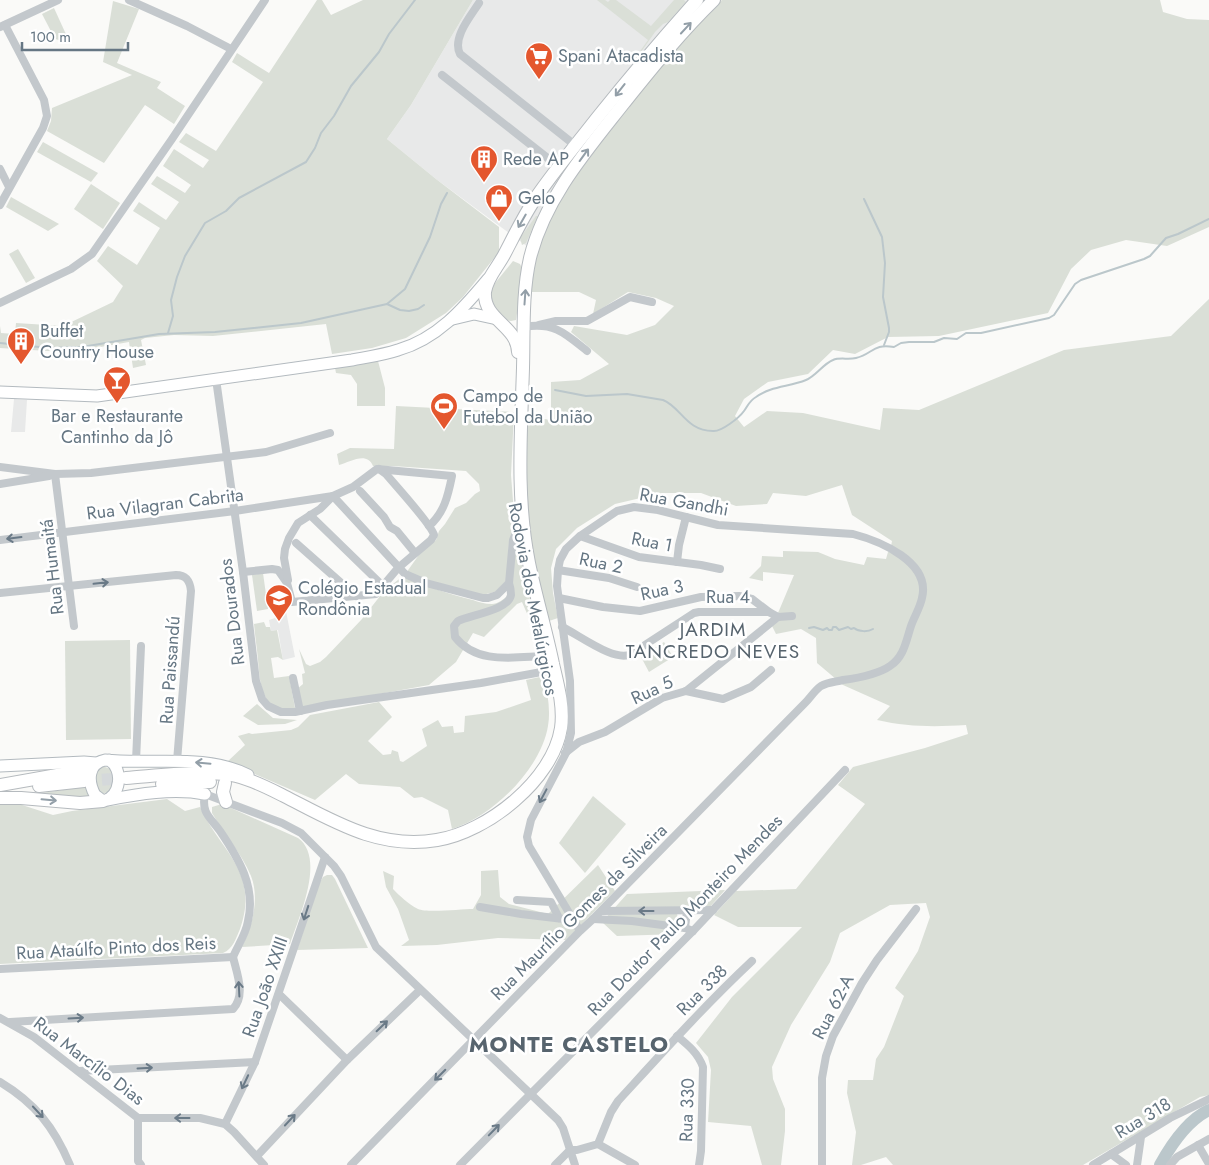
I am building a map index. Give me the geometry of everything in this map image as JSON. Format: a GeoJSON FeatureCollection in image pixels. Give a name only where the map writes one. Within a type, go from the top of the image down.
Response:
{"type":"FeatureCollection","features":[{"type":"Feature","properties":{"kind":"main road","name":"Rodovia dos Metalúrgicos"},"geometry":{"type":"LineString","coordinates":[[488,820],[531,774],[552,736],[554,717],[545,656],[524,566],[514,502],[513,463],[518,350],[516,338],[487,307],[485,298],[486,287],[530,207],[559,166],[653,49],[697,0]]}},
{"type":"Feature","properties":{"kind":"main road","name":"Rodovia dos Metalúrgicos"},"geometry":{"type":"LineString","coordinates":[[120,785],[186,774],[232,775],[264,786],[360,833],[395,841],[416,842],[459,835],[510,806],[561,749],[561,703],[529,564],[520,494],[524,323],[529,262],[548,210],[565,182],[603,130],[669,47],[714,0]]}},
{"type":"Feature","properties":{"kind":"main road"},"geometry":{"type":"LineString","coordinates":[[0,392],[97,396],[386,353],[427,338],[452,320],[490,278]]}},
{"type":"Feature","properties":{"kind":"main road"},"geometry":{"type":"LineString","coordinates":[[452,320],[474,314],[516,325],[524,323]]}},
{"type":"Feature","properties":{"kind":"main road"},"geometry":{"type":"LineString","coordinates":[[0,785],[94,766],[109,760],[177,761],[210,764],[246,774],[264,786]]}},
{"type":"Feature","properties":{"kind":"main road"},"geometry":{"type":"LineString","coordinates":[[109,760],[118,770],[120,785],[133,795]]}},
{"type":"Feature","properties":{"kind":"main road"},"geometry":{"type":"LineString","coordinates":[[0,766],[66,762],[94,766]]}},
{"type":"Feature","properties":{"kind":"main road"},"geometry":{"type":"LineString","coordinates":[[94,766],[90,778],[92,791],[98,799],[105,800]]}},
{"type":"Feature","properties":{"kind":"main road"},"geometry":{"type":"LineString","coordinates":[[0,792],[84,781]]}},
{"type":"Feature","properties":{"kind":"main road"},"geometry":{"type":"LineString","coordinates":[[105,800],[120,785],[225,783],[252,787],[264,786]]}},
{"type":"Feature","properties":{"kind":"main road"},"geometry":{"type":"LineString","coordinates":[[225,783],[223,792],[226,802]]}},
{"type":"Feature","properties":{"kind":"main road"},"geometry":{"type":"LineString","coordinates":[[0,798],[80,803],[133,795],[183,792],[204,794]]}},
{"type":"Feature","properties":{"kind":"street"},"geometry":{"type":"LineString","coordinates":[[0,205],[43,128],[47,111],[44,100],[2,26],[58,0]]}},
{"type":"Feature","properties":{"kind":"street"},"geometry":{"type":"LineString","coordinates":[[129,0],[187,26],[231,49]]}},
{"type":"Feature","properties":{"kind":"street"},"geometry":{"type":"LineString","coordinates":[[0,302],[71,269],[92,254],[265,0]]}},
{"type":"Feature","properties":{"kind":"street"},"geometry":{"type":"LineString","coordinates":[[479,3],[459,38],[457,45],[460,54],[576,146]]}},
{"type":"Feature","properties":{"kind":"street"},"geometry":{"type":"LineString","coordinates":[[442,75],[559,166]]}},
{"type":"Feature","properties":{"kind":"street"},"geometry":{"type":"LineString","coordinates":[[0,170],[9,187]]}},
{"type":"Feature","properties":{"kind":"street"},"geometry":{"type":"LineString","coordinates":[[539,325],[556,320],[587,321],[630,297],[652,302]]}},
{"type":"Feature","properties":{"kind":"street"},"geometry":{"type":"LineString","coordinates":[[524,323],[563,332],[587,351]]}},
{"type":"Feature","properties":{"kind":"street","name":"Rua Dourados"},"geometry":{"type":"LineString","coordinates":[[216,379],[228,457],[255,675],[260,694],[265,703],[276,710],[286,712],[481,683],[547,671]]}},
{"type":"Feature","properties":{"kind":"street"},"geometry":{"type":"LineString","coordinates":[[0,468],[55,474],[91,474],[266,452],[330,433]]}},
{"type":"Feature","properties":{"kind":"street"},"geometry":{"type":"LineString","coordinates":[[21,481],[25,474],[22,469]]}},
{"type":"Feature","properties":{"kind":"street"},"geometry":{"type":"LineString","coordinates":[[243,572],[278,570],[284,576],[292,602],[376,594],[398,568],[431,540],[434,535],[429,526],[380,469]]}},
{"type":"Feature","properties":{"kind":"street"},"geometry":{"type":"LineString","coordinates":[[289,592],[292,590],[286,567],[285,549],[294,527],[301,520],[324,506],[333,496],[350,489],[373,471],[380,469],[452,476],[444,507],[436,520],[429,526]]}},
{"type":"Feature","properties":{"kind":"street"},"geometry":{"type":"LineString","coordinates":[[0,484],[55,474]]}},
{"type":"Feature","properties":{"kind":"street","name":"Rua Humaitá"},"geometry":{"type":"LineString","coordinates":[[55,474],[74,626]]}},
{"type":"Feature","properties":{"kind":"street"},"geometry":{"type":"LineString","coordinates":[[360,491],[384,517],[390,527],[397,531],[415,552]]}},
{"type":"Feature","properties":{"kind":"street"},"geometry":{"type":"LineString","coordinates":[[333,496],[398,568],[417,580],[483,598],[497,595],[509,583]]}},
{"type":"Feature","properties":{"kind":"street","name":"Rua Vilagran Cabrita"},"geometry":{"type":"LineString","coordinates":[[0,540],[235,511],[333,496]]}},
{"type":"Feature","properties":{"kind":"street","name":"Rua Gandhi"},"geometry":{"type":"LineString","coordinates":[[580,931],[528,846],[527,837],[531,820],[561,749],[571,733],[568,659],[562,628],[558,570],[566,549],[580,536],[617,511],[626,508],[649,508],[718,525],[853,534],[889,548],[910,562],[920,575],[922,583],[922,598],[904,649],[892,665],[873,674],[828,683]]}},
{"type":"Feature","properties":{"kind":"street"},"geometry":{"type":"LineString","coordinates":[[310,515],[383,586]]}},
{"type":"Feature","properties":{"kind":"street"},"geometry":{"type":"LineString","coordinates":[[677,562],[686,517]]}},
{"type":"Feature","properties":{"kind":"street"},"geometry":{"type":"LineString","coordinates":[[518,528],[513,540],[509,583],[511,594],[505,604],[462,619],[454,626],[455,637],[470,650],[495,658],[545,656]]}},
{"type":"Feature","properties":{"kind":"street","name":"Rua 1"},"geometry":{"type":"LineString","coordinates":[[580,536],[639,557],[720,569]]}},
{"type":"Feature","properties":{"kind":"street"},"geometry":{"type":"LineString","coordinates":[[296,543],[356,596]]}},
{"type":"Feature","properties":{"kind":"street","name":"Rua 2"},"geometry":{"type":"LineString","coordinates":[[558,570],[609,578],[637,587]]}},
{"type":"Feature","properties":{"kind":"street"},"geometry":{"type":"LineString","coordinates":[[0,593],[171,576],[188,572]]}},
{"type":"Feature","properties":{"kind":"street","name":"Rua Paissandú"},"geometry":{"type":"LineString","coordinates":[[171,576],[183,576],[189,582],[191,591],[177,761]]}},
{"type":"Feature","properties":{"kind":"street","name":"Rua 3"},"geometry":{"type":"LineString","coordinates":[[559,598],[603,607],[640,611],[701,597],[739,596],[752,599],[769,612]]}},
{"type":"Feature","properties":{"kind":"street","name":"Rua 4"},"geometry":{"type":"LineString","coordinates":[[562,628],[612,654],[623,657],[676,626],[694,613],[711,611],[769,612],[778,617]]}},
{"type":"Feature","properties":{"kind":"street"},"geometry":{"type":"LineString","coordinates":[[778,617],[792,616]]}},
{"type":"Feature","properties":{"kind":"street","name":"Rua 5"},"geometry":{"type":"LineString","coordinates":[[561,749],[605,732],[662,698],[686,691],[778,617]]}},
{"type":"Feature","properties":{"kind":"street"},"geometry":{"type":"LineString","coordinates":[[136,761],[141,646]]}},
{"type":"Feature","properties":{"kind":"street"},"geometry":{"type":"LineString","coordinates":[[686,691],[724,699],[751,687],[771,670]]}},
{"type":"Feature","properties":{"kind":"street"},"geometry":{"type":"LineString","coordinates":[[293,678],[300,710]]}},
{"type":"Feature","properties":{"kind":"street","name":"Rua Maurílio Gomes da Silveira"},"geometry":{"type":"LineString","coordinates":[[351,1165],[772,738],[818,688],[828,683]]}},
{"type":"Feature","properties":{"kind":"street","name":"Rua Doutor Paulo Monteiro Mendes"},"geometry":{"type":"LineString","coordinates":[[460,1165],[689,929],[713,910],[845,770]]}},
{"type":"Feature","properties":{"kind":"street"},"geometry":{"type":"LineString","coordinates":[[10,1022],[233,1009],[238,1004],[240,986],[233,957],[248,922],[250,903],[247,877],[236,855],[206,812],[203,802],[204,794],[282,823],[301,833],[341,876],[376,947],[558,1120],[563,1128],[575,1165]]}},
{"type":"Feature","properties":{"kind":"street","name":"Rua João XXIII"},"geometry":{"type":"LineString","coordinates":[[225,1124],[255,1062],[325,857]]}},
{"type":"Feature","properties":{"kind":"street"},"geometry":{"type":"LineString","coordinates":[[517,900],[551,902],[559,918]]}},
{"type":"Feature","properties":{"kind":"street"},"geometry":{"type":"LineString","coordinates":[[480,907],[572,920]]}},
{"type":"Feature","properties":{"kind":"street","name":"Rua 62-A"},"geometry":{"type":"LineString","coordinates":[[822,1165],[822,1078],[832,1036],[877,960],[916,909]]}},
{"type":"Feature","properties":{"kind":"street"},"geometry":{"type":"LineString","coordinates":[[593,919],[632,921],[689,929],[687,910]]}},
{"type":"Feature","properties":{"kind":"street"},"geometry":{"type":"LineString","coordinates":[[602,911],[713,910]]}},
{"type":"Feature","properties":{"kind":"street","name":"Rua Ataúlfo Pinto dos Reis"},"geometry":{"type":"LineString","coordinates":[[0,969],[233,957]]}},
{"type":"Feature","properties":{"kind":"street","name":"Rua 338"},"geometry":{"type":"LineString","coordinates":[[598,1144],[611,1112],[618,1101],[677,1036],[752,961]]}},
{"type":"Feature","properties":{"kind":"street"},"geometry":{"type":"LineString","coordinates":[[257,1156],[347,1060],[420,990]]}},
{"type":"Feature","properties":{"kind":"street"},"geometry":{"type":"LineString","coordinates":[[279,994],[347,1060]]}},
{"type":"Feature","properties":{"kind":"street","name":"Rua Marcílio Dias"},"geometry":{"type":"LineString","coordinates":[[0,1018],[34,1037],[138,1118],[200,1118],[225,1124]]}},
{"type":"Feature","properties":{"kind":"street","name":"Rua 330"},"geometry":{"type":"LineString","coordinates":[[677,1036],[695,1052],[700,1058],[703,1067],[699,1165]]}},
{"type":"Feature","properties":{"kind":"street"},"geometry":{"type":"LineString","coordinates":[[79,1071],[255,1062]]}},
{"type":"Feature","properties":{"kind":"street"},"geometry":{"type":"LineString","coordinates":[[0,1082],[22,1096],[40,1113],[53,1131],[70,1165]]}},
{"type":"Feature","properties":{"kind":"street","name":"Rua 318"},"geometry":{"type":"LineString","coordinates":[[1093,1165],[1170,1118],[1209,1099]]}},
{"type":"Feature","properties":{"kind":"street"},"geometry":{"type":"LineString","coordinates":[[138,1118],[138,1160],[141,1165]]}},
{"type":"Feature","properties":{"kind":"street"},"geometry":{"type":"LineString","coordinates":[[225,1124],[264,1165]]}},
{"type":"Feature","properties":{"kind":"street"},"geometry":{"type":"LineString","coordinates":[[1137,1165],[1140,1137]]}},
{"type":"Feature","properties":{"kind":"street"},"geometry":{"type":"LineString","coordinates":[[1170,1165],[1177,1157],[1209,1139]]}},
{"type":"Feature","properties":{"kind":"street"},"geometry":{"type":"LineString","coordinates":[[555,1165],[570,1150],[598,1144],[634,1165]]}},
{"type":"Feature","properties":{"kind":"street"},"geometry":{"type":"LineString","coordinates":[[1198,1145],[1209,1164]]}},
{"type":"Feature","properties":{"kind":"street"},"geometry":{"type":"LineString","coordinates":[[1111,1154],[1126,1165]]}},
{"type":"Feature","properties":{"kind":"shaded area"},"geometry":{"type":"Polygon","coordinates":[[[317,0],[322,0],[331,15],[363,0],[473,0],[411,105],[387,139],[499,227],[499,252],[463,297],[446,313],[406,338],[372,348],[332,354],[326,324],[213,336],[174,335],[145,338],[141,340],[146,365],[133,368],[129,342],[83,350],[48,351],[0,348],[0,326],[1,333],[15,334],[16,323],[63,326],[113,302],[123,286],[97,261],[108,246],[137,265],[160,228],[133,211],[139,202],[166,220],[179,202],[151,184],[157,176],[185,193],[191,185],[163,166],[174,149],[203,168],[209,160],[179,142],[186,133],[216,151],[263,82],[232,62],[237,53],[269,73],[317,0]]]}},
{"type":"Feature","properties":{"kind":"shaded area"},"geometry":{"type":"Polygon","coordinates":[[[473,0],[722,0],[655,73],[587,161],[536,253],[436,179],[387,139],[411,105],[473,0]]]}},
{"type":"Feature","properties":{"kind":"shaded area"},"geometry":{"type":"Polygon","coordinates":[[[597,0],[608,2],[616,0],[651,26],[674,0],[684,0],[686,2],[668,22],[655,32],[639,55],[648,40],[597,0]]]}},
{"type":"Feature","properties":{"kind":"shaded area"},"geometry":{"type":"Polygon","coordinates":[[[722,0],[1160,0],[1163,12],[1187,19],[1209,20],[1209,227],[1167,246],[1126,240],[1091,250],[1071,269],[1048,313],[939,336],[888,337],[855,354],[833,350],[808,374],[768,382],[744,399],[735,416],[744,427],[767,411],[803,413],[880,430],[883,408],[919,410],[1064,350],[1171,336],[1209,299],[1209,1095],[1200,1097],[1083,1165],[893,1165],[886,1157],[861,1165],[852,1165],[856,1132],[847,1093],[848,1080],[873,1080],[876,1059],[884,1047],[904,996],[895,988],[918,951],[930,917],[926,903],[890,905],[840,933],[830,962],[791,1025],[772,1067],[773,1079],[785,1109],[785,1131],[781,1165],[762,1165],[751,1126],[708,1122],[711,1070],[708,1057],[696,1043],[732,997],[802,927],[738,927],[714,915],[736,891],[796,889],[865,804],[838,785],[853,767],[925,748],[968,734],[966,725],[921,726],[877,720],[890,706],[843,685],[817,663],[816,638],[801,629],[776,634],[772,626],[779,621],[778,613],[794,575],[763,572],[763,581],[749,578],[761,566],[762,556],[783,557],[783,551],[818,552],[835,559],[864,565],[867,557],[886,559],[888,552],[890,552],[892,541],[852,515],[842,485],[806,496],[773,493],[767,504],[736,506],[701,493],[662,493],[615,504],[577,528],[556,549],[551,568],[558,618],[549,621],[535,568],[526,509],[525,416],[551,420],[551,382],[580,380],[609,364],[571,332],[574,326],[627,335],[655,325],[674,306],[656,298],[628,292],[593,314],[596,300],[579,292],[529,292],[535,256],[563,197],[585,164],[682,42],[722,0]]]}},
{"type":"Feature","properties":{"kind":"shaded area"},"geometry":{"type":"Polygon","coordinates":[[[113,1],[139,9],[117,63],[161,82],[157,88],[185,106],[174,124],[145,105],[104,163],[47,131],[51,121],[52,108],[132,75],[103,62],[113,1]]]}},
{"type":"Feature","properties":{"kind":"shaded area"},"geometry":{"type":"Polygon","coordinates":[[[54,8],[70,43],[55,39],[42,14],[54,8]]]}},
{"type":"Feature","properties":{"kind":"shaded area"},"geometry":{"type":"Polygon","coordinates":[[[43,142],[98,173],[91,182],[37,152],[43,142]]]}},
{"type":"Feature","properties":{"kind":"shaded area"},"geometry":{"type":"Polygon","coordinates":[[[91,184],[120,203],[103,229],[74,209],[91,184]]]}},
{"type":"Feature","properties":{"kind":"shaded area"},"geometry":{"type":"Polygon","coordinates":[[[11,197],[59,224],[48,231],[6,207],[11,197]]]}},
{"type":"Feature","properties":{"kind":"shaded area"},"geometry":{"type":"Polygon","coordinates":[[[536,216],[538,216],[526,243],[522,245],[520,238],[536,216]]]}},
{"type":"Feature","properties":{"kind":"shaded area"},"geometry":{"type":"Polygon","coordinates":[[[18,249],[35,278],[26,283],[9,254],[18,249]]]}},
{"type":"Feature","properties":{"kind":"shaded area"},"geometry":{"type":"Polygon","coordinates":[[[513,261],[520,264],[522,268],[516,320],[511,321],[505,320],[492,309],[491,288],[513,261]]]}},
{"type":"Feature","properties":{"kind":"shaded area"},"geometry":{"type":"Polygon","coordinates":[[[378,361],[385,388],[385,406],[357,406],[357,384],[351,375],[336,373],[335,368],[378,361]]]}},
{"type":"Feature","properties":{"kind":"shaded area"},"geometry":{"type":"Polygon","coordinates":[[[14,399],[27,400],[25,432],[11,432],[14,399]]]}},
{"type":"Feature","properties":{"kind":"shaded area"},"geometry":{"type":"Polygon","coordinates":[[[396,406],[514,412],[511,475],[515,526],[509,542],[508,574],[505,582],[495,592],[482,595],[424,580],[406,573],[421,552],[436,540],[439,531],[455,508],[466,503],[480,491],[479,484],[466,471],[373,466],[367,459],[363,458],[339,465],[337,454],[350,448],[394,449],[396,406]]]}},
{"type":"Feature","properties":{"kind":"shaded area"},"geometry":{"type":"Polygon","coordinates":[[[519,550],[536,624],[532,625],[522,602],[517,604],[484,637],[473,633],[456,662],[429,685],[302,708],[297,689],[303,684],[302,674],[305,673],[299,649],[306,664],[310,666],[320,662],[362,619],[384,591],[403,576],[437,590],[479,602],[492,604],[498,602],[508,595],[514,551],[519,550]]]}},
{"type":"Feature","properties":{"kind":"shaded area"},"geometry":{"type":"Polygon","coordinates":[[[263,573],[268,609],[257,611],[252,575],[263,573]]]}},
{"type":"Feature","properties":{"kind":"shaded area","name":"Colégio Estadual Rondônia"},"geometry":{"type":"Polygon","coordinates":[[[281,586],[295,657],[283,660],[278,630],[271,631],[269,620],[275,618],[269,588],[281,586]]]}},
{"type":"Feature","properties":{"kind":"shaded area"},"geometry":{"type":"Polygon","coordinates":[[[264,622],[266,627],[270,627],[271,631],[277,630],[283,660],[278,657],[271,658],[274,678],[289,676],[295,708],[284,709],[275,707],[264,695],[260,678],[254,624],[264,622]]]}},
{"type":"Feature","properties":{"kind":"shaded area"},"geometry":{"type":"Polygon","coordinates":[[[130,640],[131,739],[66,740],[65,641],[130,640]]]}},
{"type":"Feature","properties":{"kind":"shaded area"},"geometry":{"type":"Polygon","coordinates":[[[664,642],[673,657],[649,672],[641,657],[664,642]]]}},
{"type":"Feature","properties":{"kind":"shaded area"},"geometry":{"type":"Polygon","coordinates":[[[544,676],[549,720],[544,742],[536,758],[513,789],[499,802],[468,823],[452,829],[448,810],[422,797],[414,798],[400,787],[359,784],[346,774],[315,800],[227,762],[245,745],[238,736],[249,733],[291,730],[298,727],[310,715],[379,702],[392,717],[368,741],[383,755],[391,754],[392,750],[398,752],[400,761],[403,762],[427,746],[422,729],[438,720],[442,727],[453,726],[454,733],[464,732],[465,716],[496,712],[531,700],[526,680],[544,676]]]}},
{"type":"Feature","properties":{"kind":"shaded area"},"geometry":{"type":"Polygon","coordinates":[[[257,704],[273,718],[297,720],[285,724],[258,725],[243,716],[257,704]]]}},
{"type":"Feature","properties":{"kind":"shaded area"},"geometry":{"type":"Polygon","coordinates":[[[102,766],[111,769],[113,786],[109,792],[101,794],[97,792],[95,773],[102,766]]]}},
{"type":"Feature","properties":{"kind":"shaded area"},"geometry":{"type":"Polygon","coordinates":[[[87,772],[92,797],[65,797],[41,793],[85,787],[87,772]]]}},
{"type":"Feature","properties":{"kind":"shaded area"},"geometry":{"type":"Polygon","coordinates":[[[593,796],[626,824],[585,873],[559,843],[593,796]]]}},
{"type":"Feature","properties":{"kind":"shaded area"},"geometry":{"type":"Polygon","coordinates":[[[167,799],[185,811],[200,807],[242,877],[245,892],[245,909],[240,929],[229,949],[223,953],[0,964],[0,803],[19,804],[53,815],[167,799]]]}},
{"type":"Feature","properties":{"kind":"shaded area"},"geometry":{"type":"Polygon","coordinates":[[[222,804],[298,838],[306,847],[310,859],[308,888],[290,944],[242,947],[254,912],[254,885],[243,860],[212,813],[212,807],[222,804]]]}},
{"type":"Feature","properties":{"kind":"shaded area"},"geometry":{"type":"Polygon","coordinates":[[[598,865],[615,891],[566,940],[498,938],[437,945],[401,946],[409,940],[398,909],[386,887],[383,871],[394,876],[393,889],[408,902],[418,909],[436,911],[473,909],[481,895],[481,871],[498,870],[500,897],[509,904],[548,914],[598,865]]]}},
{"type":"Feature","properties":{"kind":"shaded area"},"geometry":{"type":"Polygon","coordinates":[[[332,875],[335,879],[368,948],[297,950],[318,886],[323,877],[332,875]]]}},
{"type":"Feature","properties":{"kind":"shaded area"},"geometry":{"type":"Polygon","coordinates":[[[725,890],[709,908],[677,908],[678,934],[617,936],[602,922],[627,894],[725,890]]]}},
{"type":"Feature","properties":{"kind":"waterway"},"geometry":{"type":"LineString","coordinates":[[168,333],[173,316],[171,300],[177,277],[185,256],[205,223],[226,211],[239,198],[306,162],[315,148],[321,133],[334,116],[351,86],[379,52],[389,34],[415,0]]}},
{"type":"Feature","properties":{"kind":"waterway"},"geometry":{"type":"LineString","coordinates":[[387,304],[405,289],[430,237],[441,204],[447,193]]}},
{"type":"Feature","properties":{"kind":"waterway"},"geometry":{"type":"LineString","coordinates":[[864,199],[882,237],[885,263],[883,297],[889,328],[884,345]]}},
{"type":"Feature","properties":{"kind":"waterway"},"geometry":{"type":"LineString","coordinates":[[555,390],[586,396],[627,394],[663,400],[696,427],[716,431],[734,421],[742,414],[752,400],[762,393],[806,380],[833,360],[856,358],[882,346],[894,347],[901,343],[934,342],[944,338],[957,339],[966,333],[981,333],[1049,318],[1054,315],[1075,284],[1081,280],[1144,259],[1150,256],[1166,238],[1209,219]]}},
{"type":"Feature","properties":{"kind":"waterway"},"geometry":{"type":"LineString","coordinates":[[0,343],[49,348],[82,347],[159,334],[215,332],[301,323],[387,304],[400,310],[409,311],[424,305]]}},
{"type":"Feature","properties":{"kind":"waterway"},"geometry":{"type":"LineString","coordinates":[[809,628],[814,627],[823,630],[827,628],[832,630],[833,627],[836,627],[839,630],[848,627],[864,631],[873,629]]}},
{"type":"Feature","properties":{"kind":"waterway"},"geometry":{"type":"LineString","coordinates":[[1160,1165],[1169,1149],[1187,1127],[1201,1114],[1209,1110]]}},
{"type":"Feature","properties":{"kind":"tunnel"},"geometry":{"type":"LineString","coordinates":[[84,781],[126,778]]}},
{"type":"Feature","properties":{"kind":"place","name":"Spani Atacadista"},"geometry":{"type":"Point","coordinates":[539,80]}},
{"type":"Feature","properties":{"kind":"place","name":"Rede AP"},"geometry":{"type":"Point","coordinates":[484,183]}},
{"type":"Feature","properties":{"kind":"place","name":"Gelo"},"geometry":{"type":"Point","coordinates":[499,222]}},
{"type":"Feature","properties":{"kind":"place","name":"Buffet Country House"},"geometry":{"type":"Point","coordinates":[21,365]}},
{"type":"Feature","properties":{"kind":"place","name":"Bar e Restaurante Cantinho da Jô"},"geometry":{"type":"Point","coordinates":[117,404]}},
{"type":"Feature","properties":{"kind":"place","name":"Campo de Futebol da União"},"geometry":{"type":"Point","coordinates":[444,430]}},
{"type":"Feature","properties":{"kind":"place","name":"Colégio Estadual Rondônia"},"geometry":{"type":"Point","coordinates":[279,622]}},
{"type":"Feature","properties":{"kind":"district","name":"JARDIM TANCREDO NEVES"},"geometry":{"type":"Point","coordinates":[713,640]}},
{"type":"Feature","properties":{"kind":"district","name":"MONTE CASTELO"},"geometry":{"type":"Point","coordinates":[569,1044]}}]}
